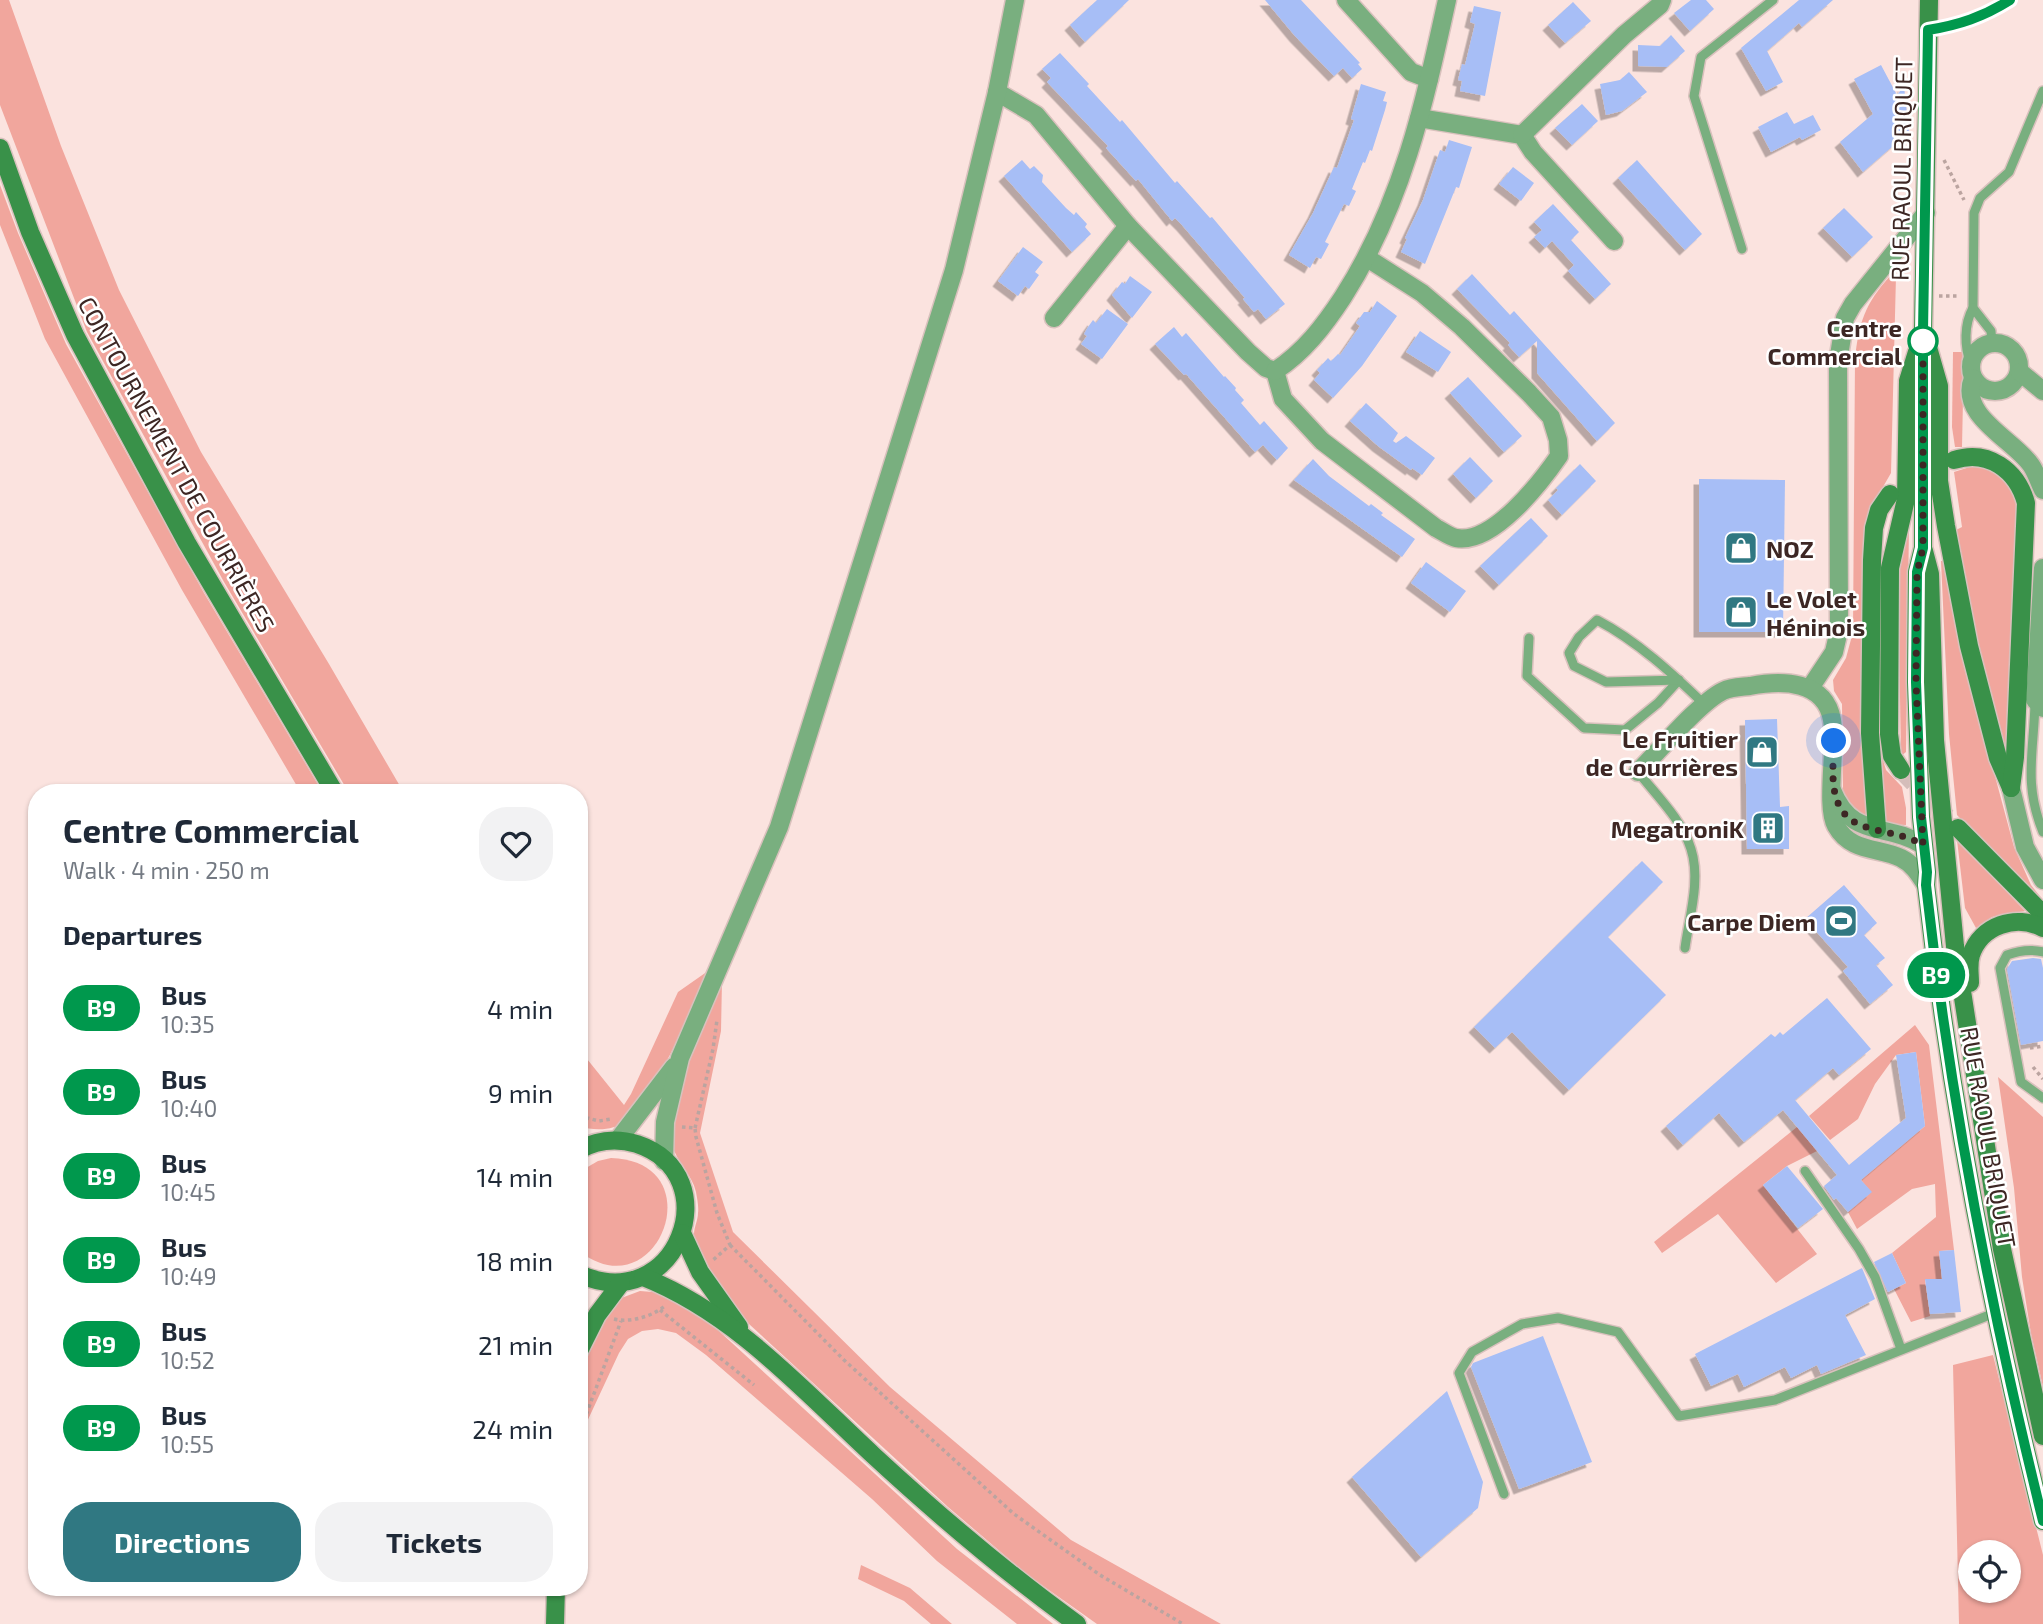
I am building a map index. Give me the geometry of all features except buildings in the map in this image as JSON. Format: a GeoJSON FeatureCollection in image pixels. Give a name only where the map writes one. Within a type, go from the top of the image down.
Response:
{"type":"FeatureCollection","features":[{"type":"Feature","properties":{"kind":"street"},"geometry":{"type":"LineString","coordinates":[[664,1161],[665,1122],[680,1058],[779,827],[954,270],[997,92],[1015,0]]}},
{"type":"Feature","properties":{"kind":"street"},"geometry":{"type":"LineString","coordinates":[[1346,0],[1411,72],[1429,79]]}},
{"type":"Feature","properties":{"kind":"street"},"geometry":{"type":"LineString","coordinates":[[1275,371],[1295,358],[1326,323],[1367,258],[1394,201],[1419,118],[1447,0]]}},
{"type":"Feature","properties":{"kind":"street"},"geometry":{"type":"LineString","coordinates":[[1522,135],[1624,35],[1660,5],[1662,0]]}},
{"type":"Feature","properties":{"kind":"street","name":"RUE RAOUL BRIQUET"},"geometry":{"type":"LineString","coordinates":[[1929,0],[1923,331],[1923,548],[1917,572],[1916,682],[1923,845],[1938,987],[1965,1160],[2018,1418],[2043,1521]]}},
{"type":"Feature","properties":{"kind":"street"},"geometry":{"type":"LineString","coordinates":[[997,92],[1036,115],[1128,226],[1248,352],[1266,368],[1275,371]]}},
{"type":"Feature","properties":{"kind":"street"},"geometry":{"type":"LineString","coordinates":[[1419,118],[1522,135],[1533,152],[1614,241]]}},
{"type":"Feature","properties":{"kind":"street","name":"CONTOURNEMENT DE COURRIÈRES"},"geometry":{"type":"LineString","coordinates":[[0,148],[30,232],[75,335],[187,543],[330,784]]}},
{"type":"Feature","properties":{"kind":"street"},"geometry":{"type":"LineString","coordinates":[[1810,688],[1830,662],[1837,643],[1838,362],[1845,318],[1853,304],[1926,213]]}},
{"type":"Feature","properties":{"kind":"street"},"geometry":{"type":"LineString","coordinates":[[1054,318],[1128,226]]}},
{"type":"Feature","properties":{"kind":"street"},"geometry":{"type":"LineString","coordinates":[[1275,371],[1283,399],[1322,442],[1436,528],[1456,538],[1478,536],[1496,526],[1543,480],[1559,456],[1558,440],[1551,417],[1462,327],[1422,293],[1367,258]]}},
{"type":"Feature","properties":{"kind":"street"},"geometry":{"type":"LineString","coordinates":[[1901,770],[1892,756],[1889,734],[1890,568],[1906,499],[1908,382],[1923,331]]}},
{"type":"Feature","properties":{"kind":"street"},"geometry":{"type":"LineString","coordinates":[[1923,331],[1939,386],[1939,481],[1958,593],[1998,758],[2011,788],[2025,847],[2043,880]]}},
{"type":"Feature","properties":{"kind":"street"},"geometry":{"type":"LineString","coordinates":[[1972,371],[1987,390],[2001,391],[2013,384],[2020,372],[2014,352],[2004,345],[1992,343],[1980,349],[1972,371],[1970,391],[1978,411],[2032,465],[2043,490]]}},
{"type":"Feature","properties":{"kind":"street"},"geometry":{"type":"LineString","coordinates":[[2020,372],[2043,391]]}},
{"type":"Feature","properties":{"kind":"street"},"geometry":{"type":"LineString","coordinates":[[1954,460],[1972,456],[1993,460],[2019,484],[2026,503],[2015,757],[2011,788]]}},
{"type":"Feature","properties":{"kind":"street"},"geometry":{"type":"LineString","coordinates":[[1877,852],[1870,733],[1872,560],[1874,528],[1879,510],[1890,494]]}},
{"type":"Feature","properties":{"kind":"street","name":"RUE RAOUL BRIQUET"},"geometry":{"type":"LineString","coordinates":[[1923,548],[1930,573],[1935,740],[1955,946],[1987,1164],[2020,1339],[2043,1436]]}},
{"type":"Feature","properties":{"kind":"street"},"geometry":{"type":"LineString","coordinates":[[2039,704],[2043,568]]}},
{"type":"Feature","properties":{"kind":"street"},"geometry":{"type":"LineString","coordinates":[[1638,772],[1704,705],[1724,690],[1794,683],[1810,688],[1824,700],[1832,718],[1834,741],[1831,812],[1836,826],[1853,843],[1900,857],[1914,866],[1926,885]]}},
{"type":"Feature","properties":{"kind":"street"},"geometry":{"type":"LineString","coordinates":[[1832,790],[1848,817],[1864,827],[1909,836],[1923,845]]}},
{"type":"Feature","properties":{"kind":"street"},"geometry":{"type":"LineString","coordinates":[[1958,828],[2043,914]]}},
{"type":"Feature","properties":{"kind":"street"},"geometry":{"type":"LineString","coordinates":[[1900,857],[1923,845],[1944,843]]}},
{"type":"Feature","properties":{"kind":"street"},"geometry":{"type":"LineString","coordinates":[[1965,1010],[1972,953],[1984,935],[1994,927],[2016,921],[2025,921],[2043,928]]}},
{"type":"Feature","properties":{"kind":"street"},"geometry":{"type":"LineString","coordinates":[[618,1140],[642,1112],[680,1058]]}},
{"type":"Feature","properties":{"kind":"street"},"geometry":{"type":"LineString","coordinates":[[588,1146],[618,1140],[643,1146],[674,1172],[685,1202],[682,1233],[667,1259],[643,1277],[621,1283],[588,1278]]}},
{"type":"Feature","properties":{"kind":"street"},"geometry":{"type":"LineString","coordinates":[[682,1233],[700,1272],[747,1339]]}},
{"type":"Feature","properties":{"kind":"street"},"geometry":{"type":"LineString","coordinates":[[643,1277],[679,1292],[747,1339],[950,1525],[1022,1584],[1077,1624]]}},
{"type":"Feature","properties":{"kind":"street"},"geometry":{"type":"LineString","coordinates":[[588,1333],[597,1315],[621,1283]]}},
{"type":"Feature","properties":{"kind":"street"},"geometry":{"type":"LineString","coordinates":[[555,1624],[556,1596]]}},
{"type":"Feature","properties":{"kind":"lane"},"geometry":{"type":"LineString","coordinates":[[1742,249],[1694,96],[1701,57],[1773,0]]}},
{"type":"Feature","properties":{"kind":"lane"},"geometry":{"type":"LineString","coordinates":[[1928,30],[1964,23],[1992,12],[2010,0]]}},
{"type":"Feature","properties":{"kind":"lane"},"geometry":{"type":"LineString","coordinates":[[1992,343],[1991,331],[1973,308],[1974,213],[1980,198],[2009,172],[2043,91]]}},
{"type":"Feature","properties":{"kind":"lane"},"geometry":{"type":"LineString","coordinates":[[1972,371],[1966,353],[1967,317],[1973,308]]}},
{"type":"Feature","properties":{"kind":"lane"},"geometry":{"type":"LineString","coordinates":[[1679,680],[1606,682],[1574,666],[1569,653],[1597,620],[1620,631],[1679,680],[1704,705]]}},
{"type":"Feature","properties":{"kind":"lane"},"geometry":{"type":"LineString","coordinates":[[1529,638],[1527,677],[1584,728],[1625,730],[1658,703],[1679,680]]}},
{"type":"Feature","properties":{"kind":"lane"},"geometry":{"type":"LineString","coordinates":[[2039,704],[2030,782],[2036,816],[2043,832]]}},
{"type":"Feature","properties":{"kind":"lane"},"geometry":{"type":"LineString","coordinates":[[1638,772],[1678,821],[1692,850],[1695,880],[1685,948]]}},
{"type":"Feature","properties":{"kind":"lane"},"geometry":{"type":"LineString","coordinates":[[2043,952],[2034,950],[2007,955],[2000,968],[2021,1082],[2043,1098]]}},
{"type":"Feature","properties":{"kind":"lane"},"geometry":{"type":"LineString","coordinates":[[1805,1171],[1875,1277],[1901,1349]]}},
{"type":"Feature","properties":{"kind":"lane"},"geometry":{"type":"LineString","coordinates":[[1504,1494],[1459,1373],[1472,1352],[1522,1324],[1558,1318],[1618,1332],[1679,1416],[1775,1400],[1996,1311],[2004,1314],[2008,1332],[2020,1339]]}},
{"type":"Feature","properties":{"kind":"path"},"geometry":{"type":"LineString","coordinates":[[1943,158],[1968,207],[1974,213]]}},
{"type":"Feature","properties":{"kind":"path"},"geometry":{"type":"LineString","coordinates":[[1924,296],[1972,296]]}},
{"type":"Feature","properties":{"kind":"path"},"geometry":{"type":"LineString","coordinates":[[695,1128],[717,1019],[715,1000],[709,990]]}},
{"type":"Feature","properties":{"kind":"path"},"geometry":{"type":"LineString","coordinates":[[2043,1046],[2030,1046],[2034,1070],[2043,1079]]}},
{"type":"Feature","properties":{"kind":"path"},"geometry":{"type":"LineString","coordinates":[[730,1245],[844,1360],[1014,1514],[1100,1575],[1183,1624]]}},
{"type":"Feature","properties":{"kind":"path"},"geometry":{"type":"LineString","coordinates":[[660,1310],[754,1385]]}},
{"type":"Feature","properties":{"kind":"path"},"geometry":{"type":"LineString","coordinates":[[588,1410],[621,1321]]}},
{"type":"Feature","properties":{"kind":"shaded area"},"geometry":{"type":"Polygon","coordinates":[[[0,0],[9,0],[61,146],[119,290],[201,452],[399,784],[344,784],[224,582],[87,332],[0,105],[0,0]]]}},
{"type":"Feature","properties":{"kind":"shaded area"},"geometry":{"type":"Polygon","coordinates":[[[0,185],[66,344],[204,593],[318,784],[296,784],[182,590],[45,339],[0,225],[0,185]]]}},
{"type":"Feature","properties":{"kind":"shaded area"},"geometry":{"type":"Polygon","coordinates":[[[1890,276],[1896,276],[1891,473],[1872,506],[1867,820],[1854,813],[1843,795],[1842,704],[1834,691],[1833,680],[1846,658],[1853,632],[1855,359],[1865,314],[1890,276]]]}},
{"type":"Feature","properties":{"kind":"shaded area"},"geometry":{"type":"Polygon","coordinates":[[[1953,352],[1964,352],[1962,447],[1955,447],[1952,427],[1953,352]]]}},
{"type":"Feature","properties":{"kind":"shaded area"},"geometry":{"type":"Polygon","coordinates":[[[1976,465],[1990,469],[2008,482],[2013,490],[2018,511],[2020,536],[2006,760],[1985,681],[1954,531],[1962,527],[1954,472],[1976,465]]]}},
{"type":"Feature","properties":{"kind":"shaded area"},"geometry":{"type":"Polygon","coordinates":[[[1909,524],[1906,752],[1901,756],[1898,578],[1909,524]]]}},
{"type":"Feature","properties":{"kind":"shaded area"},"geometry":{"type":"Polygon","coordinates":[[[1941,561],[1945,561],[1988,750],[2014,847],[2031,885],[2043,900],[2043,907],[1957,815],[1949,734],[1941,561]]]}},
{"type":"Feature","properties":{"kind":"shaded area"},"geometry":{"type":"Polygon","coordinates":[[[1879,747],[1886,770],[1902,787],[1906,825],[1882,824],[1879,747]]]}},
{"type":"Feature","properties":{"kind":"shaded area"},"geometry":{"type":"Polygon","coordinates":[[[1957,840],[2025,911],[1992,917],[1976,928],[1965,908],[1957,840]]]}},
{"type":"Feature","properties":{"kind":"shaded area"},"geometry":{"type":"Polygon","coordinates":[[[708,971],[671,1054],[630,1116],[621,1124],[609,1128],[588,1128],[588,1060],[624,1105],[678,992],[708,971]]]}},
{"type":"Feature","properties":{"kind":"shaded area"},"geometry":{"type":"Polygon","coordinates":[[[722,981],[721,1031],[700,1133],[733,1232],[890,1387],[1071,1540],[1221,1624],[1097,1624],[1029,1576],[948,1507],[749,1324],[723,1294],[706,1270],[695,1245],[694,1231],[698,1211],[696,1192],[674,1150],[671,1128],[688,1062],[722,981]]]}},
{"type":"Feature","properties":{"kind":"shaded area"},"geometry":{"type":"Polygon","coordinates":[[[1915,1025],[1929,1045],[1954,1250],[1939,1251],[1942,1279],[1925,1280],[1930,1316],[1911,1322],[1894,1289],[1906,1283],[1892,1253],[1936,1217],[1935,1184],[1912,1189],[1857,1229],[1848,1212],[1871,1192],[1861,1180],[1925,1126],[1916,1052],[1896,1055],[1875,1084],[1858,1119],[1830,1140],[1809,1116],[1915,1025]]]}},
{"type":"Feature","properties":{"kind":"shaded area"},"geometry":{"type":"Polygon","coordinates":[[[1998,1077],[2043,1117],[2043,1387],[2022,1277],[2014,1188],[1998,1077]]]}},
{"type":"Feature","properties":{"kind":"shaded area"},"geometry":{"type":"Polygon","coordinates":[[[1797,1127],[1817,1151],[1787,1166],[1763,1185],[1817,1254],[1776,1283],[1718,1214],[1662,1253],[1654,1242],[1797,1127]]]}},
{"type":"Feature","properties":{"kind":"shaded area"},"geometry":{"type":"Polygon","coordinates":[[[611,1158],[643,1165],[661,1183],[667,1205],[664,1229],[651,1250],[632,1263],[607,1265],[588,1256],[588,1167],[611,1158]]]}},
{"type":"Feature","properties":{"kind":"shaded area"},"geometry":{"type":"Polygon","coordinates":[[[640,1291],[665,1293],[708,1321],[957,1549],[1053,1624],[1017,1624],[937,1561],[872,1499],[706,1355],[676,1333],[658,1329],[642,1331],[628,1339],[588,1420],[588,1347],[616,1300],[640,1291]]]}},
{"type":"Feature","properties":{"kind":"shaded area"},"geometry":{"type":"Polygon","coordinates":[[[1993,1355],[2043,1555],[2043,1624],[1959,1624],[1959,1603],[2021,1603],[2021,1540],[1958,1540],[1958,1581],[1953,1365],[1993,1355]]]}},
{"type":"Feature","properties":{"kind":"shaded area"},"geometry":{"type":"Polygon","coordinates":[[[861,1565],[910,1588],[952,1624],[931,1624],[904,1601],[858,1579],[861,1565]]]}},
{"type":"Feature","properties":{"kind":"tunnel"},"geometry":{"type":"LineString","coordinates":[[1901,770],[1947,817]]}},
{"type":"Feature","properties":{"kind":"bus line","name":"B9"},"geometry":{"type":"LineString","coordinates":[[2010,0],[1992,12],[1964,23],[1928,30],[1923,548],[1917,572],[1916,682],[1926,885],[1941,1010],[1965,1160],[2018,1418],[2043,1521]]}},
{"type":"Feature","properties":{"kind":"place","name":"Centre Commercial"},"geometry":{"type":"Point","coordinates":[1923,341]}},
{"type":"Feature","properties":{"kind":"place","name":"NOZ"},"geometry":{"type":"Point","coordinates":[1741,548]}},
{"type":"Feature","properties":{"kind":"place","name":"Le Volet Héninois"},"geometry":{"type":"Point","coordinates":[1741,612]}},
{"type":"Feature","properties":{"kind":"place","name":"Le Fruitier de Courrières"},"geometry":{"type":"Point","coordinates":[1762,752]}},
{"type":"Feature","properties":{"kind":"place","name":"MegatroniK"},"geometry":{"type":"Point","coordinates":[1768,828]}},
{"type":"Feature","properties":{"kind":"place","name":"Carpe Diem"},"geometry":{"type":"Point","coordinates":[1841,921]}},
{"type":"Feature","properties":{"kind":"route"},"geometry":{"type":"LineString","coordinates":[[1834,741],[1832,790],[1848,817],[1864,827],[1909,836],[1923,845],[1916,682],[1917,572],[1923,548],[1923,331],[1923,341]]}}]}
